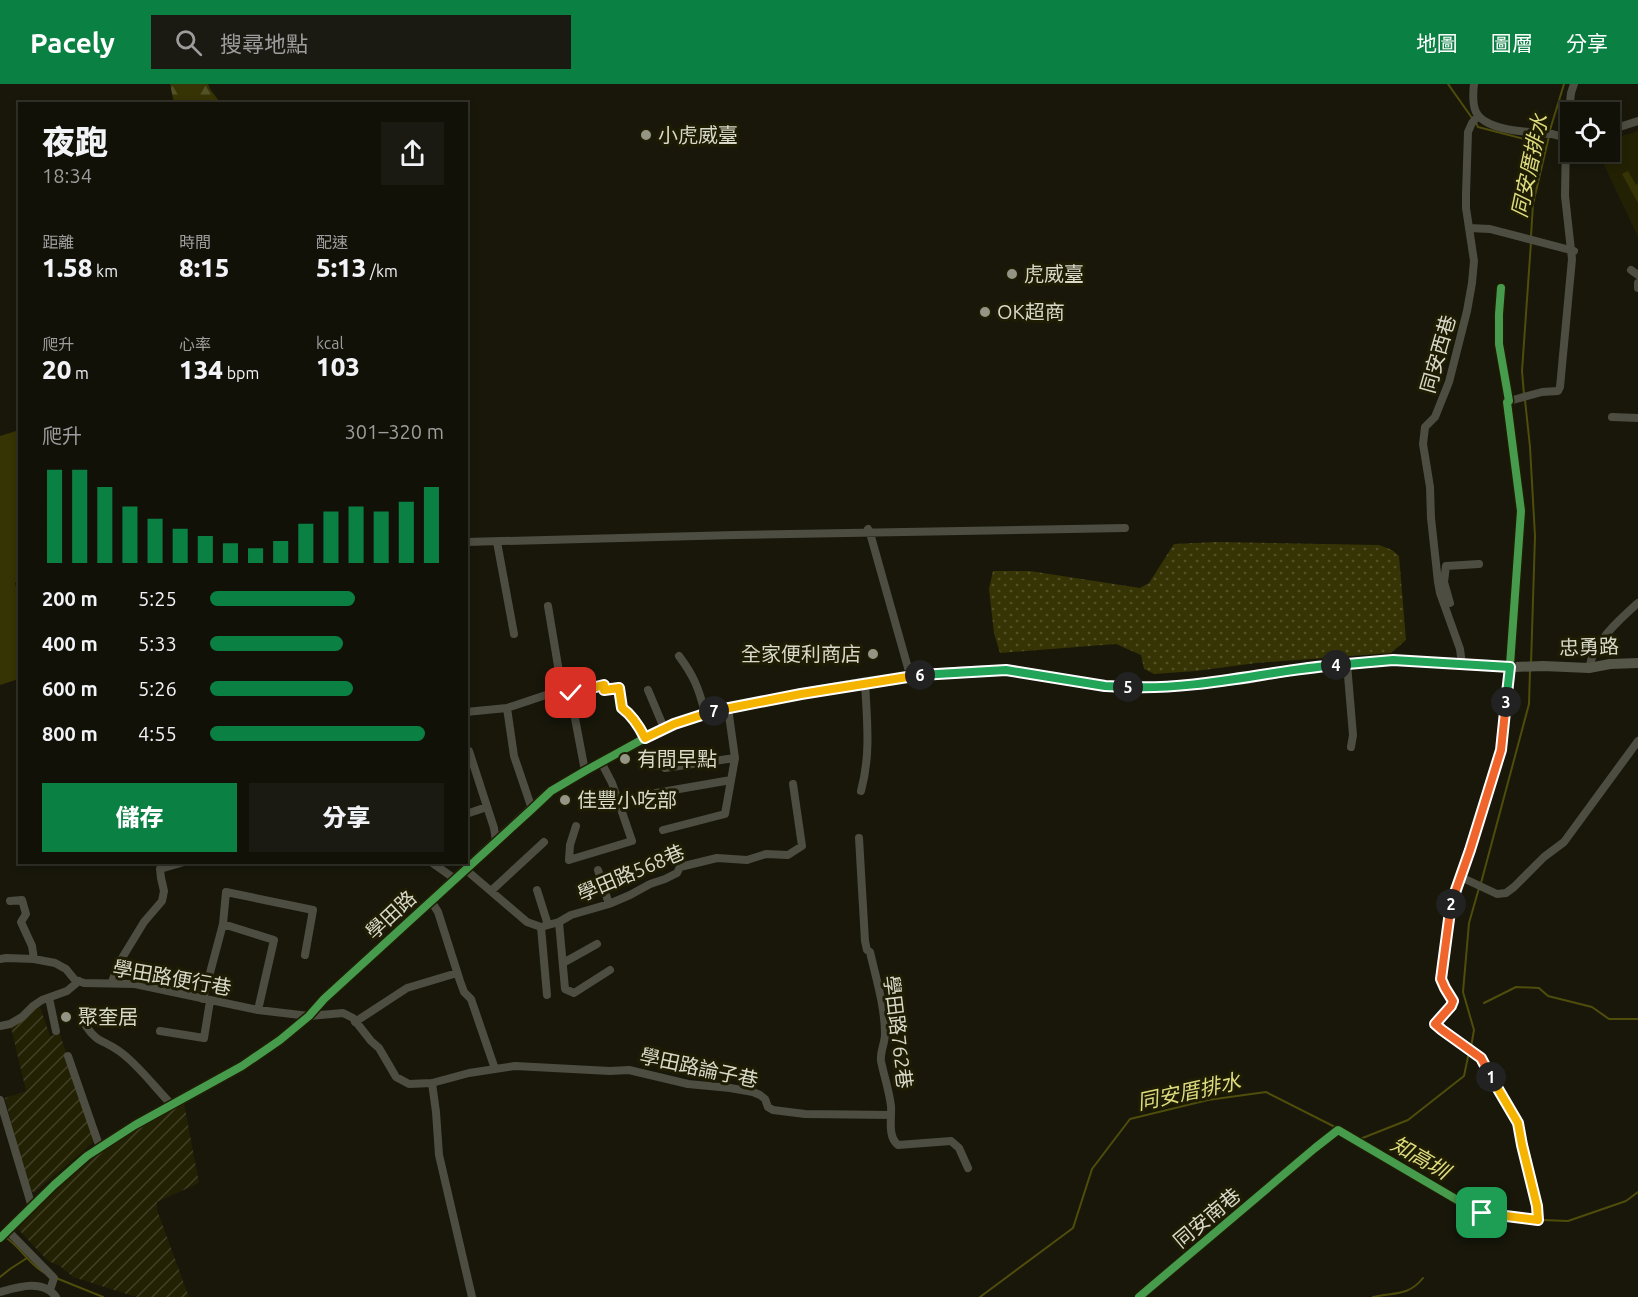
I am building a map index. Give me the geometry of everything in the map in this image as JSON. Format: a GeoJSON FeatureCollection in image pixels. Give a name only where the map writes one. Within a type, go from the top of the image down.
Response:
{"type":"FeatureCollection","features":[{"type":"Feature","properties":{"kind":"main road"},"geometry":{"type":"LineString","coordinates":[[910,675],[1006,670],[1105,686],[1138,687],[1246,679],[1304,668],[1393,660],[1513,667]]}},
{"type":"Feature","properties":{"kind":"main road","name":"忠勇路"},"geometry":{"type":"LineString","coordinates":[[1513,667],[1589,668],[1610,664],[1638,663]]}},
{"type":"Feature","properties":{"kind":"main road","name":"學田路"},"geometry":{"type":"LineString","coordinates":[[4,1235],[87,1156],[135,1125],[242,1066],[280,1040],[309,1016],[324,999],[468,865],[551,791],[664,728],[705,713],[910,675]]}},
{"type":"Feature","properties":{"kind":"street"},"geometry":{"type":"LineString","coordinates":[[1474,84],[1473,103],[1475,111],[1483,121],[1491,125],[1529,133],[1560,136]]}},
{"type":"Feature","properties":{"kind":"street"},"geometry":{"type":"LineString","coordinates":[[1570,102],[1574,84]]}},
{"type":"Feature","properties":{"kind":"street","name":"同安西巷"},"geometry":{"type":"LineString","coordinates":[[1462,664],[1460,649],[1438,582],[1424,437],[1425,427],[1435,417],[1449,382],[1464,321],[1474,261],[1466,194],[1468,132],[1472,123],[1479,116]]}},
{"type":"Feature","properties":{"kind":"street"},"geometry":{"type":"LineString","coordinates":[[1620,127],[1638,121]]}},
{"type":"Feature","properties":{"kind":"street"},"geometry":{"type":"LineString","coordinates":[[1513,667],[1521,511],[1507,402],[1542,392],[1558,391],[1560,387],[1574,251],[1565,196],[1567,162]]}},
{"type":"Feature","properties":{"kind":"street"},"geometry":{"type":"LineString","coordinates":[[1469,228],[1490,229],[1574,251]]}},
{"type":"Feature","properties":{"kind":"street"},"geometry":{"type":"LineString","coordinates":[[1638,283],[1638,288]]}},
{"type":"Feature","properties":{"kind":"street"},"geometry":{"type":"LineString","coordinates":[[1501,288],[1499,344],[1511,400]]}},
{"type":"Feature","properties":{"kind":"street"},"geometry":{"type":"LineString","coordinates":[[1612,417],[1638,418]]}},
{"type":"Feature","properties":{"kind":"street"},"geometry":{"type":"LineString","coordinates":[[468,542],[869,530],[1125,528]]}},
{"type":"Feature","properties":{"kind":"street"},"geometry":{"type":"LineString","coordinates":[[869,530],[910,675]]}},
{"type":"Feature","properties":{"kind":"street"},"geometry":{"type":"LineString","coordinates":[[497,542],[514,634]]}},
{"type":"Feature","properties":{"kind":"street"},"geometry":{"type":"LineString","coordinates":[[1448,614],[1452,608],[1444,582],[1446,566],[1479,564]]}},
{"type":"Feature","properties":{"kind":"street"},"geometry":{"type":"LineString","coordinates":[[1589,668],[1591,657],[1601,642],[1638,603]]}},
{"type":"Feature","properties":{"kind":"street"},"geometry":{"type":"LineString","coordinates":[[548,606],[560,678],[567,676],[585,771]]}},
{"type":"Feature","properties":{"kind":"street"},"geometry":{"type":"LineString","coordinates":[[679,656],[695,680],[705,713]]}},
{"type":"Feature","properties":{"kind":"street"},"geometry":{"type":"LineString","coordinates":[[1347,664],[1353,735],[1351,747]]}},
{"type":"Feature","properties":{"kind":"street","name":"同安南巷"},"geometry":{"type":"LineString","coordinates":[[1138,1297],[1338,1130],[1482,1213],[1538,1220],[1537,1206],[1516,1117],[1508,1108],[1481,1058],[1435,1024],[1453,1001],[1441,979],[1450,906],[1501,750],[1513,667]]}},
{"type":"Feature","properties":{"kind":"street"},"geometry":{"type":"LineString","coordinates":[[861,791],[868,752],[865,682]]}},
{"type":"Feature","properties":{"kind":"street"},"geometry":{"type":"LineString","coordinates":[[468,712],[507,708],[558,691],[604,685],[604,690],[619,688],[622,708],[637,723],[645,738]]}},
{"type":"Feature","properties":{"kind":"street"},"geometry":{"type":"LineString","coordinates":[[648,690],[664,728]]}},
{"type":"Feature","properties":{"kind":"street"},"geometry":{"type":"LineString","coordinates":[[507,708],[514,756],[531,809]]}},
{"type":"Feature","properties":{"kind":"street"},"geometry":{"type":"LineString","coordinates":[[663,830],[725,814],[735,758],[728,708]]}},
{"type":"Feature","properties":{"kind":"street"},"geometry":{"type":"LineString","coordinates":[[1465,879],[1497,894],[1506,892],[1564,842],[1638,741]]}},
{"type":"Feature","properties":{"kind":"street"},"geometry":{"type":"LineString","coordinates":[[469,751],[494,828],[496,841]]}},
{"type":"Feature","properties":{"kind":"street"},"geometry":{"type":"LineString","coordinates":[[665,768],[735,758]]}},
{"type":"Feature","properties":{"kind":"street"},"geometry":{"type":"LineString","coordinates":[[576,826],[570,845],[569,860],[632,841],[612,783],[601,762]]}},
{"type":"Feature","properties":{"kind":"street"},"geometry":{"type":"LineString","coordinates":[[656,793],[732,780]]}},
{"type":"Feature","properties":{"kind":"street","name":"學田路568巷"},"geometry":{"type":"LineString","coordinates":[[544,926],[630,895],[678,873],[680,867],[717,858],[747,860],[766,854],[788,855],[802,846],[793,784]]}},
{"type":"Feature","properties":{"kind":"street"},"geometry":{"type":"LineString","coordinates":[[468,813],[487,807]]}},
{"type":"Feature","properties":{"kind":"street","name":"學田路762巷"},"geometry":{"type":"LineString","coordinates":[[859,838],[865,940],[867,950],[870,952],[884,1016],[885,1034],[881,1054],[888,1086],[893,1141],[898,1145],[951,1141],[959,1148],[968,1168]]}},
{"type":"Feature","properties":{"kind":"street"},"geometry":{"type":"LineString","coordinates":[[491,891],[544,842]]}},
{"type":"Feature","properties":{"kind":"street"},"geometry":{"type":"LineString","coordinates":[[112,982],[119,963],[144,922],[162,901],[164,891],[160,868],[176,864]]}},
{"type":"Feature","properties":{"kind":"street"},"geometry":{"type":"LineString","coordinates":[[434,864],[455,879]]}},
{"type":"Feature","properties":{"kind":"street"},"geometry":{"type":"LineString","coordinates":[[468,865],[491,891],[527,922],[544,926]]}},
{"type":"Feature","properties":{"kind":"street"},"geometry":{"type":"LineString","coordinates":[[598,870],[609,904]]}},
{"type":"Feature","properties":{"kind":"street"},"geometry":{"type":"LineString","coordinates":[[537,890],[544,926],[547,995]]}},
{"type":"Feature","properties":{"kind":"street"},"geometry":{"type":"LineString","coordinates":[[160,1031],[204,1038],[207,1000],[223,924],[226,892],[313,910],[305,955]]}},
{"type":"Feature","properties":{"kind":"street"},"geometry":{"type":"LineString","coordinates":[[10,901],[22,900],[26,914],[21,922],[32,945],[34,959]]}},
{"type":"Feature","properties":{"kind":"street"},"geometry":{"type":"LineString","coordinates":[[431,901],[438,912],[457,974],[464,992],[471,999],[495,1069]]}},
{"type":"Feature","properties":{"kind":"street"},"geometry":{"type":"LineString","coordinates":[[559,922],[565,989],[574,993],[610,970]]}},
{"type":"Feature","properties":{"kind":"street"},"geometry":{"type":"LineString","coordinates":[[223,924],[274,940],[258,1010]]}},
{"type":"Feature","properties":{"kind":"street"},"geometry":{"type":"LineString","coordinates":[[563,963],[597,944]]}},
{"type":"Feature","properties":{"kind":"street"},"geometry":{"type":"LineString","coordinates":[[0,959],[34,959],[55,963],[79,981],[67,991],[42,1000],[10,1024],[0,1026]]}},
{"type":"Feature","properties":{"kind":"street"},"geometry":{"type":"LineString","coordinates":[[309,1016],[343,1013],[353,1018],[355,1022],[407,988],[457,974]]}},
{"type":"Feature","properties":{"kind":"street","name":"學田路便行巷"},"geometry":{"type":"LineString","coordinates":[[79,981],[135,984],[258,1010],[309,1016]]}},
{"type":"Feature","properties":{"kind":"street"},"geometry":{"type":"LineString","coordinates":[[50,998],[57,1031]]}},
{"type":"Feature","properties":{"kind":"street","name":"學田路論子巷"},"geometry":{"type":"LineString","coordinates":[[355,1022],[379,1048],[396,1077],[409,1084],[432,1083],[470,1073],[515,1066],[629,1070],[688,1084],[753,1092],[765,1099],[768,1107],[773,1110],[805,1114],[891,1115]]}},
{"type":"Feature","properties":{"kind":"street"},"geometry":{"type":"LineString","coordinates":[[86,1026],[93,1037],[119,1051],[132,1062],[172,1105]]}},
{"type":"Feature","properties":{"kind":"street"},"geometry":{"type":"LineString","coordinates":[[68,1056],[100,1148]]}},
{"type":"Feature","properties":{"kind":"street"},"geometry":{"type":"LineString","coordinates":[[432,1083],[439,1155],[472,1297]]}},
{"type":"Feature","properties":{"kind":"street"},"geometry":{"type":"LineString","coordinates":[[0,1100],[32,1207]]}},
{"type":"Feature","properties":{"kind":"street"},"geometry":{"type":"LineString","coordinates":[[0,1292],[26,1285],[53,1293],[54,1278],[4,1235]]}},
{"type":"Feature","properties":{"kind":"shaded area"},"geometry":{"type":"Polygon","coordinates":[[[1638,131],[1638,237],[1603,162],[1620,162],[1620,137],[1638,131]]]}},
{"type":"Feature","properties":{"kind":"shaded area"},"geometry":{"type":"Polygon","coordinates":[[[38,1001],[50,1036],[60,1034],[95,1141],[34,1193],[28,1187],[5,1098],[26,1091],[10,1023],[38,1001]]]}},
{"type":"Feature","properties":{"kind":"shaded area"},"geometry":{"type":"Polygon","coordinates":[[[184,1103],[199,1183],[157,1202],[157,1210],[189,1297],[137,1297],[73,1277],[60,1266],[48,1261],[18,1229],[63,1179],[170,1108],[184,1103]]]}},
{"type":"Feature","properties":{"kind":"green space"},"geometry":{"type":"Polygon","coordinates":[[[170,84],[208,84],[219,101],[244,102],[174,102],[170,84]]]}},
{"type":"Feature","properties":{"kind":"green space"},"geometry":{"type":"Polygon","coordinates":[[[1628,171],[1636,185],[1638,183],[1638,203],[1622,174],[1628,171]]]}},
{"type":"Feature","properties":{"kind":"green space"},"geometry":{"type":"Polygon","coordinates":[[[18,430],[18,582],[15,583],[18,595],[18,679],[0,685],[0,436],[18,430]]]}},
{"type":"Feature","properties":{"kind":"green space"},"geometry":{"type":"Polygon","coordinates":[[[1216,542],[1379,545],[1392,550],[1399,556],[1406,640],[1391,653],[1256,663],[1154,674],[1144,669],[1141,655],[1116,644],[1000,653],[994,633],[989,589],[993,571],[1030,571],[1140,588],[1149,583],[1174,544],[1216,542]]]}},
{"type":"Feature","properties":{"kind":"waterway"},"geometry":{"type":"LineString","coordinates":[[1448,84],[1472,118]]}},
{"type":"Feature","properties":{"kind":"waterway","name":"同安厝排水"},"geometry":{"type":"LineString","coordinates":[[1550,130],[1564,84]]}},
{"type":"Feature","properties":{"kind":"waterway"},"geometry":{"type":"LineString","coordinates":[[1476,123],[1478,127],[1547,145]]}},
{"type":"Feature","properties":{"kind":"waterway","name":"同安厝排水"},"geometry":{"type":"LineString","coordinates":[[1531,236],[1533,204],[1549,136]]}},
{"type":"Feature","properties":{"kind":"waterway","name":"同安厝排水"},"geometry":{"type":"LineString","coordinates":[[1524,395],[1522,371],[1531,242]]}},
{"type":"Feature","properties":{"kind":"waterway","name":"同安厝排水"},"geometry":{"type":"LineString","coordinates":[[1525,400],[1535,536],[1531,664]]}},
{"type":"Feature","properties":{"kind":"waterway","name":"同安厝排水"},"geometry":{"type":"LineString","coordinates":[[1481,883],[1529,704],[1530,670]]}},
{"type":"Feature","properties":{"kind":"waterway","name":"同安厝排水"},"geometry":{"type":"LineString","coordinates":[[1471,1047],[1474,1030],[1463,992],[1469,923],[1479,888]]}},
{"type":"Feature","properties":{"kind":"waterway"},"geometry":{"type":"LineString","coordinates":[[1484,1003],[1516,987],[1539,988],[1548,996],[1592,1007],[1609,1019],[1638,1019]]}},
{"type":"Feature","properties":{"kind":"waterway","name":"同安厝排水"},"geometry":{"type":"LineString","coordinates":[[1360,1139],[1408,1120],[1464,1076],[1469,1052]]}},
{"type":"Feature","properties":{"kind":"waterway","name":"同安厝排水"},"geometry":{"type":"LineString","coordinates":[[980,1297],[1073,1228],[1092,1169],[1130,1119],[1208,1100],[1266,1092],[1337,1128]]}},
{"type":"Feature","properties":{"kind":"waterway","name":"知高圳"},"geometry":{"type":"LineString","coordinates":[[1542,1220],[1568,1221],[1626,1201],[1638,1192]]}},
{"type":"Feature","properties":{"kind":"waterway","name":"同安厝排水"},"geometry":{"type":"LineString","coordinates":[[5,1237],[45,1273]]}},
{"type":"Feature","properties":{"kind":"waterway","name":"同安厝排水"},"geometry":{"type":"LineString","coordinates":[[0,1277],[27,1258]]}},
{"type":"Feature","properties":{"kind":"waterway","name":"同安厝排水"},"geometry":{"type":"LineString","coordinates":[[56,1278],[103,1297]]}},
{"type":"Feature","properties":{"kind":"waterway"},"geometry":{"type":"LineString","coordinates":[[1373,1297],[1406,1291],[1423,1278]]}},
{"type":"Feature","properties":{"kind":"cycle path"},"geometry":{"type":"LineString","coordinates":[[1139,1297],[1338,1130],[1476,1211],[1538,1220],[1537,1206],[1516,1117],[1508,1108],[1481,1058],[1435,1024],[1453,1001],[1441,979],[1450,906],[1470,850],[1501,750],[1504,732],[1521,511],[1507,402],[1509,401],[1499,344],[1501,288]]}},
{"type":"Feature","properties":{"kind":"cycle path"},"geometry":{"type":"LineString","coordinates":[[0,1238],[87,1156],[135,1125],[242,1066],[280,1040],[309,1016],[324,999],[551,791],[645,738],[705,713],[910,675]]}},
{"type":"Feature","properties":{"kind":"place","name":"小虎威臺"},"geometry":{"type":"Point","coordinates":[646,135]}},
{"type":"Feature","properties":{"kind":"place","name":"虎威臺"},"geometry":{"type":"Point","coordinates":[1012,274]}},
{"type":"Feature","properties":{"kind":"place","name":"OK超商"},"geometry":{"type":"Point","coordinates":[985,312]}},
{"type":"Feature","properties":{"kind":"place","name":"全家便利商店"},"geometry":{"type":"Point","coordinates":[873,654]}},
{"type":"Feature","properties":{"kind":"place","name":"有間早點"},"geometry":{"type":"Point","coordinates":[625,759]}},
{"type":"Feature","properties":{"kind":"place","name":"佳豐小吃部"},"geometry":{"type":"Point","coordinates":[565,800]}},
{"type":"Feature","properties":{"kind":"place","name":"聚奎居"},"geometry":{"type":"Point","coordinates":[66,1017]}},
{"type":"Feature","properties":{"kind":"route"},"geometry":{"type":"LineString","coordinates":[[571,693],[604,685],[604,690],[619,688],[622,708],[637,723],[645,738],[705,713],[910,675],[1006,670],[1105,686],[1138,687],[1246,679],[1304,668],[1393,660],[1510,667],[1501,750],[1450,906],[1441,979],[1453,1001],[1435,1024],[1481,1058],[1508,1108],[1516,1117],[1521,1135],[1538,1220],[1482,1213]]}}]}
